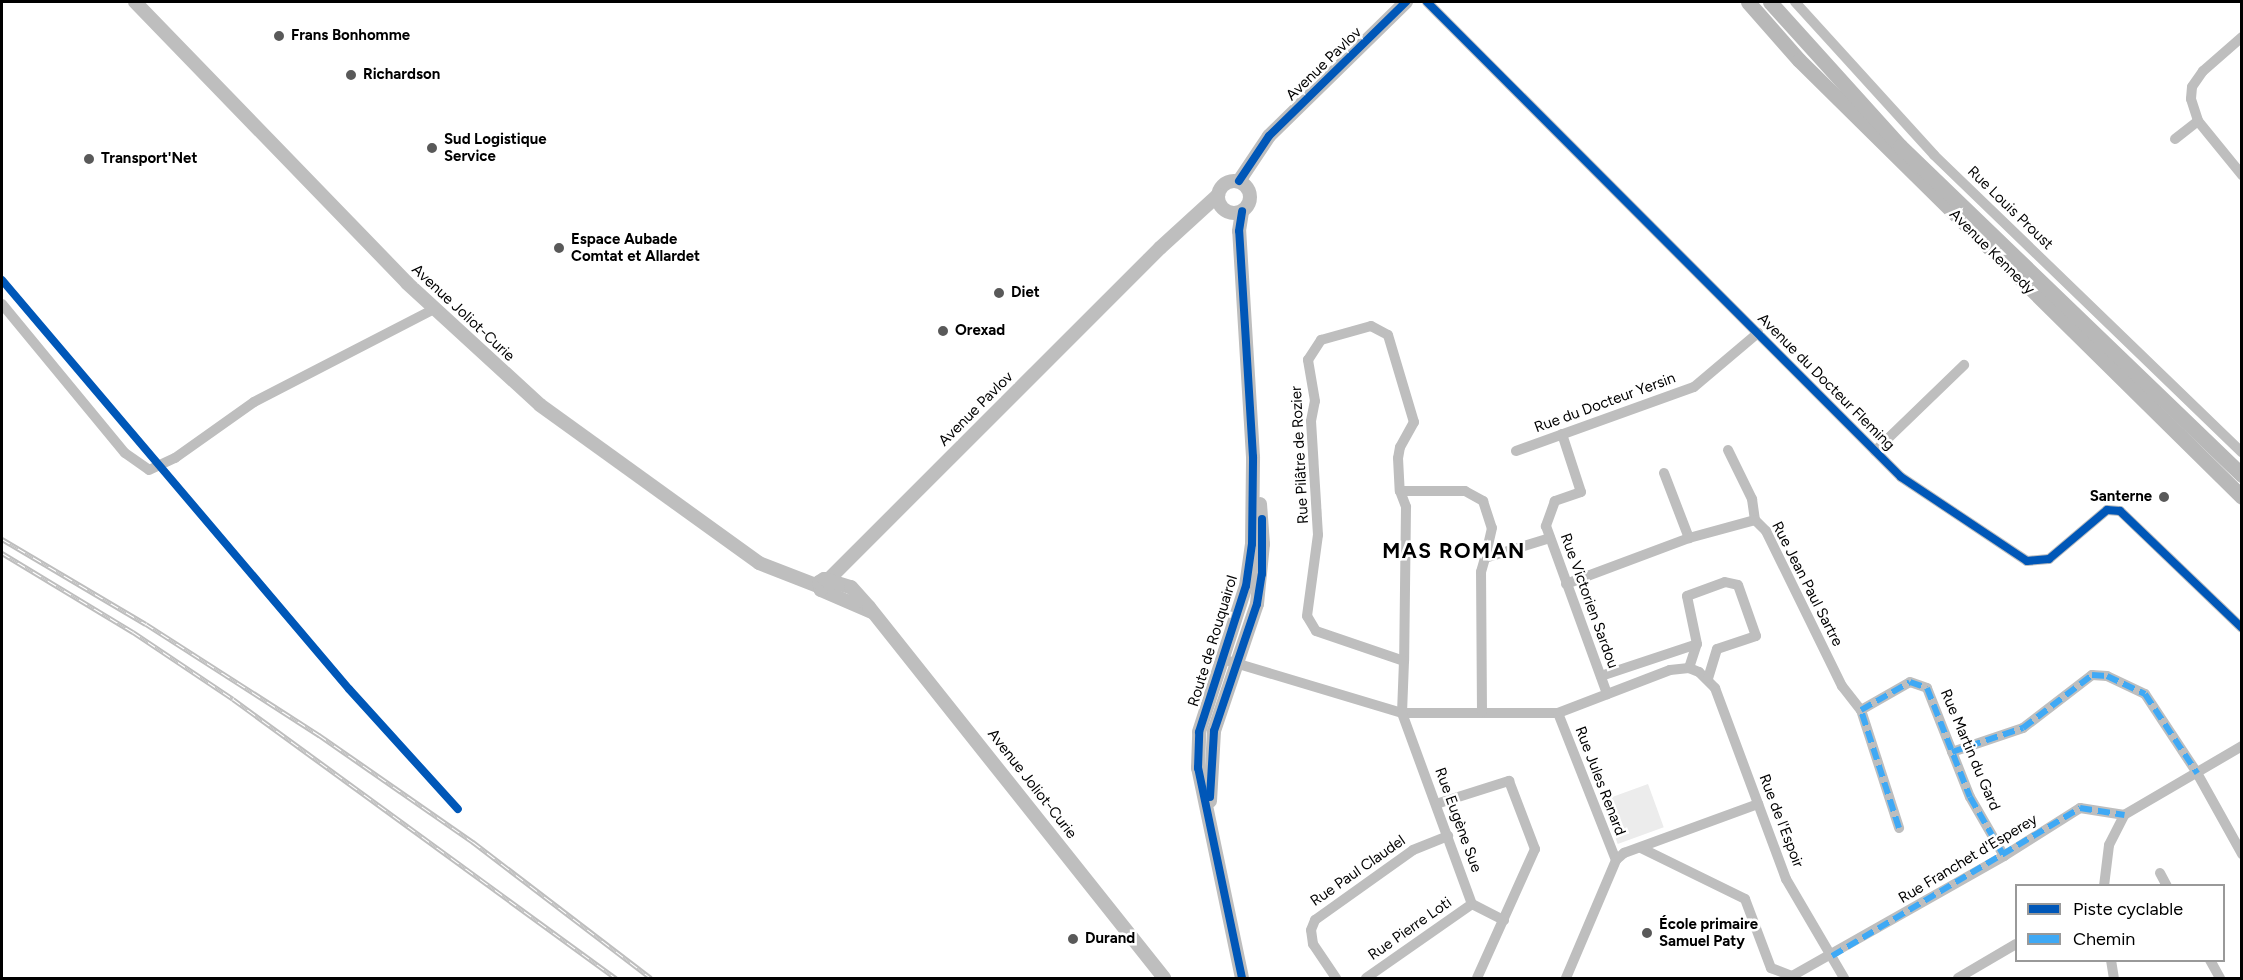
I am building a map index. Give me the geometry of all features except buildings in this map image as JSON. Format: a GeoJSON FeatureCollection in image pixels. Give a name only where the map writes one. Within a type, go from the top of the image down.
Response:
{"type":"FeatureCollection","features":[{"type":"Feature","properties":{"kind":"main road","name":"Avenue Kennedy"},"geometry":{"type":"LineString","coordinates":[[1748,2],[1799,60],[2241,497]]}},
{"type":"Feature","properties":{"kind":"main road","name":"Avenue Kennedy"},"geometry":{"type":"LineString","coordinates":[[1770,2],[1900,146],[2241,475]]}},
{"type":"Feature","properties":{"kind":"street","name":"Avenue Joliot-Curie"},"geometry":{"type":"LineString","coordinates":[[135,2],[434,309],[540,405],[621,466],[759,563],[827,585],[851,587],[1164,978]]}},
{"type":"Feature","properties":{"kind":"street","name":"Avenue Pavlov"},"geometry":{"type":"LineString","coordinates":[[1242,211],[1250,203],[1243,184],[1262,147],[1406,2]]}},
{"type":"Feature","properties":{"kind":"street","name":"Avenue du Docteur Fleming"},"geometry":{"type":"LineString","coordinates":[[1427,2],[1901,477],[2027,561],[2049,559],[2108,510],[2120,511],[2241,628]]}},
{"type":"Feature","properties":{"kind":"street","name":"Rue Louis Proust"},"geometry":{"type":"LineString","coordinates":[[1795,2],[1934,155],[2241,452]]}},
{"type":"Feature","properties":{"kind":"street"},"geometry":{"type":"LineString","coordinates":[[2241,37],[2203,71],[2192,87],[2193,108],[2198,121],[2241,175]]}},
{"type":"Feature","properties":{"kind":"street"},"geometry":{"type":"LineString","coordinates":[[2175,139],[2198,121]]}},
{"type":"Feature","properties":{"kind":"street","name":"Avenue Pavlov"},"geometry":{"type":"LineString","coordinates":[[827,585],[1199,210],[1222,204],[1224,184],[1243,184]]}},
{"type":"Feature","properties":{"kind":"street"},"geometry":{"type":"LineString","coordinates":[[1222,204],[1242,211]]}},
{"type":"Feature","properties":{"kind":"street","name":"Route de Rouquairol"},"geometry":{"type":"LineString","coordinates":[[1222,204],[1239,231]]}},
{"type":"Feature","properties":{"kind":"street","name":"Route de Rouquairol"},"geometry":{"type":"LineString","coordinates":[[1242,211],[1239,231],[1253,457],[1252,544],[1246,586],[1199,732],[1199,778],[1242,978]]}},
{"type":"Feature","properties":{"kind":"street"},"geometry":{"type":"LineString","coordinates":[[2,304],[125,453],[149,470],[175,458],[254,402],[434,309]]}},
{"type":"Feature","properties":{"kind":"street","name":"Rue Pilâtre de Rozier"},"geometry":{"type":"LineString","coordinates":[[1402,713],[1404,661],[1406,507],[1400,491],[1400,447],[1414,422],[1388,334],[1371,326],[1322,340],[1308,360],[1315,401],[1311,421],[1318,535],[1307,616],[1316,631],[1404,661]]}},
{"type":"Feature","properties":{"kind":"street","name":"Rue du Docteur Yersin"},"geometry":{"type":"LineString","coordinates":[[1516,451],[1694,387],[1758,333]]}},
{"type":"Feature","properties":{"kind":"street"},"geometry":{"type":"LineString","coordinates":[[1875,451],[1964,365]]}},
{"type":"Feature","properties":{"kind":"street","name":"Rue Victorien Sardou"},"geometry":{"type":"LineString","coordinates":[[1562,434],[1581,492],[1555,501],[1545,526],[1607,694]]}},
{"type":"Feature","properties":{"kind":"street"},"geometry":{"type":"LineString","coordinates":[[1728,450],[1752,499],[1755,520]]}},
{"type":"Feature","properties":{"kind":"street","name":"Route de Rouquairol"},"geometry":{"type":"LineString","coordinates":[[1212,830],[1209,783],[1214,731],[1257,604],[1262,573],[1261,511],[1253,457]]}},
{"type":"Feature","properties":{"kind":"street"},"geometry":{"type":"LineString","coordinates":[[1664,473],[1689,538]]}},
{"type":"Feature","properties":{"kind":"street"},"geometry":{"type":"LineString","coordinates":[[2227,483],[2241,505]]}},
{"type":"Feature","properties":{"kind":"street"},"geometry":{"type":"LineString","coordinates":[[1400,491],[1465,491],[1483,501],[1492,528],[1481,572],[1482,712]]}},
{"type":"Feature","properties":{"kind":"street","name":"Rue Jean Paul Sartre"},"geometry":{"type":"LineString","coordinates":[[1566,584],[1689,538],[1755,520],[1766,531],[1842,686],[1861,710]]}},
{"type":"Feature","properties":{"kind":"street"},"geometry":{"type":"LineString","coordinates":[[1485,558],[1550,538]]}},
{"type":"Feature","properties":{"kind":"street"},"geometry":{"type":"LineString","coordinates":[[1725,582],[1738,585],[1756,636],[1717,649],[1699,673],[1697,644],[1687,596],[1725,582]]}},
{"type":"Feature","properties":{"kind":"street"},"geometry":{"type":"LineString","coordinates":[[1600,676],[1697,644]]}},
{"type":"Feature","properties":{"kind":"street"},"geometry":{"type":"LineString","coordinates":[[1222,659],[1402,713],[1558,713],[1670,670],[1699,673]]}},
{"type":"Feature","properties":{"kind":"street","name":"Rue de l'Espoir"},"geometry":{"type":"LineString","coordinates":[[1699,673],[1758,804],[1786,879],[1844,978]]}},
{"type":"Feature","properties":{"kind":"street"},"geometry":{"type":"LineString","coordinates":[[1952,752],[2023,728],[2092,675],[2107,676],[2145,694],[2197,773],[2241,854]]}},
{"type":"Feature","properties":{"kind":"street","name":"Rue Martin du Gard"},"geometry":{"type":"LineString","coordinates":[[1861,710],[1910,682],[1927,688],[1970,797],[2004,856]]}},
{"type":"Feature","properties":{"kind":"street"},"geometry":{"type":"LineString","coordinates":[[1861,710],[1899,828]]}},
{"type":"Feature","properties":{"kind":"street","name":"Rue Eugène Sue"},"geometry":{"type":"LineString","coordinates":[[1402,713],[1472,904]]}},
{"type":"Feature","properties":{"kind":"street","name":"Rue Jules Renard"},"geometry":{"type":"LineString","coordinates":[[1558,713],[1616,860]]}},
{"type":"Feature","properties":{"kind":"street"},"geometry":{"type":"LineString","coordinates":[[2104,884],[2109,845],[2124,815],[2241,746]]}},
{"type":"Feature","properties":{"kind":"street"},"geometry":{"type":"LineString","coordinates":[[1436,804],[1509,781],[1535,849],[1478,978]]}},
{"type":"Feature","properties":{"kind":"street"},"geometry":{"type":"LineString","coordinates":[[1566,978],[1616,860],[1641,848],[1758,804]]}},
{"type":"Feature","properties":{"kind":"street","name":"Rue Franchet d'Esperey"},"geometry":{"type":"LineString","coordinates":[[1641,848],[1745,899],[1771,968],[1780,974],[1792,976],[1832,956],[2004,856],[2080,808],[2124,815]]}},
{"type":"Feature","properties":{"kind":"street","name":"Rue Paul Claudel"},"geometry":{"type":"LineString","coordinates":[[1336,978],[1313,944],[1311,930],[1315,920],[1413,850],[1448,837]]}},
{"type":"Feature","properties":{"kind":"street"},"geometry":{"type":"LineString","coordinates":[[2160,873],[2166,884]]}},
{"type":"Feature","properties":{"kind":"street"},"geometry":{"type":"LineString","coordinates":[[1472,904],[1504,920]]}},
{"type":"Feature","properties":{"kind":"street","name":"Rue Pierre Loti"},"geometry":{"type":"LineString","coordinates":[[1366,978],[1472,904]]}},
{"type":"Feature","properties":{"kind":"street"},"geometry":{"type":"LineString","coordinates":[[1958,978],[2015,945]]}},
{"type":"Feature","properties":{"kind":"street"},"geometry":{"type":"LineString","coordinates":[[2111,962],[2114,978]]}},
{"type":"Feature","properties":{"kind":"street"},"geometry":{"type":"LineString","coordinates":[[2211,962],[2220,978]]}},
{"type":"Feature","properties":{"kind":"shaded area"},"geometry":{"type":"Polygon","coordinates":[[[1648,784],[1664,827],[1618,844],[1602,801],[1648,784]]]}},
{"type":"Feature","properties":{"kind":"railway"},"geometry":{"type":"LineString","coordinates":[[2,539],[146,624],[319,735],[473,842],[651,978]]}},
{"type":"Feature","properties":{"kind":"railway"},"geometry":{"type":"LineString","coordinates":[[2,553],[133,632],[233,699],[616,978]]}},
{"type":"Feature","properties":{"kind":"marked path"},"geometry":{"type":"LineString","coordinates":[[1952,752],[2023,728],[2092,675],[2107,676],[2145,694],[2197,773]]}},
{"type":"Feature","properties":{"kind":"marked path"},"geometry":{"type":"LineString","coordinates":[[1899,828],[1861,710],[1910,682],[1927,688],[1970,797],[2004,856]]}},
{"type":"Feature","properties":{"kind":"marked path"},"geometry":{"type":"LineString","coordinates":[[1832,956],[2080,808],[2124,815]]}},
{"type":"Feature","properties":{"kind":"cycle path"},"geometry":{"type":"LineString","coordinates":[[1239,181],[1269,136],[1406,2]]}},
{"type":"Feature","properties":{"kind":"cycle path"},"geometry":{"type":"LineString","coordinates":[[1427,2],[1901,477],[2027,561],[2049,559],[2107,510],[2120,511],[2242,628]]}},
{"type":"Feature","properties":{"kind":"cycle path"},"geometry":{"type":"LineString","coordinates":[[1242,211],[1239,231],[1253,457],[1252,544],[1246,586],[1199,732],[1198,768],[1242,978]]}},
{"type":"Feature","properties":{"kind":"cycle path"},"geometry":{"type":"LineString","coordinates":[[2,280],[349,689],[458,809]]}},
{"type":"Feature","properties":{"kind":"cycle path"},"geometry":{"type":"LineString","coordinates":[[1210,797],[1214,731],[1257,604],[1262,574],[1262,519]]}},
{"type":"Feature","properties":{"kind":"place","name":"Frans Bonhomme"},"geometry":{"type":"Point","coordinates":[279,36]}},
{"type":"Feature","properties":{"kind":"place","name":"Richardson"},"geometry":{"type":"Point","coordinates":[351,75]}},
{"type":"Feature","properties":{"kind":"place","name":"Sud Logistique Service"},"geometry":{"type":"Point","coordinates":[432,148]}},
{"type":"Feature","properties":{"kind":"place","name":"Transport'Net"},"geometry":{"type":"Point","coordinates":[89,159]}},
{"type":"Feature","properties":{"kind":"place","name":"Espace Aubade Comtat et Allardet"},"geometry":{"type":"Point","coordinates":[559,248]}},
{"type":"Feature","properties":{"kind":"place","name":"Diet"},"geometry":{"type":"Point","coordinates":[999,293]}},
{"type":"Feature","properties":{"kind":"place","name":"Orexad"},"geometry":{"type":"Point","coordinates":[943,331]}},
{"type":"Feature","properties":{"kind":"place","name":"Santerne"},"geometry":{"type":"Point","coordinates":[2164,497]}},
{"type":"Feature","properties":{"kind":"place","name":"École primaire Samuel Paty"},"geometry":{"type":"Point","coordinates":[1647,933]}},
{"type":"Feature","properties":{"kind":"place","name":"Durand"},"geometry":{"type":"Point","coordinates":[1073,939]}},
{"type":"Feature","properties":{"kind":"district","name":"MAS ROMAN"},"geometry":{"type":"Point","coordinates":[1454,551]}}]}
